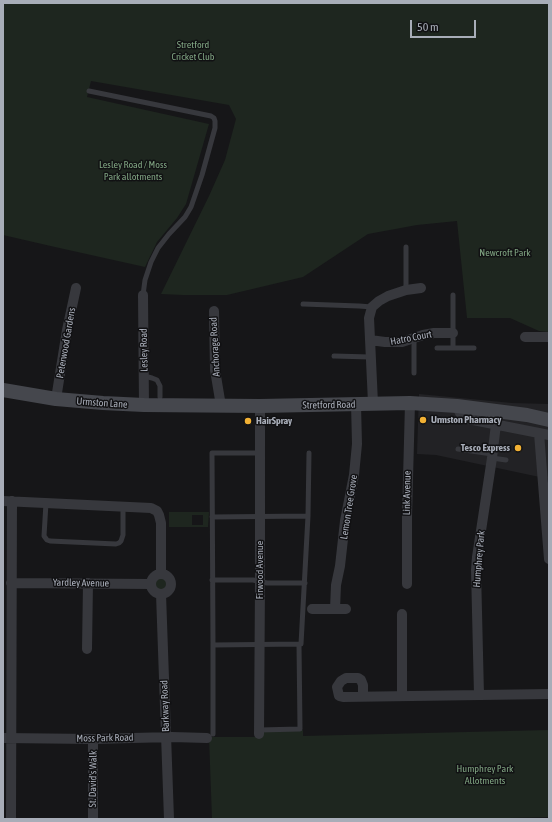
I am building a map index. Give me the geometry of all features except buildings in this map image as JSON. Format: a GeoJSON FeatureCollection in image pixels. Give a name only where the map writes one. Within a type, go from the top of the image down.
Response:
{"type":"FeatureCollection","features":[{"type":"Feature","properties":{"kind":"main road","name":"Urmston Lane"},"geometry":{"type":"LineString","coordinates":[[3,390],[56,399],[103,403],[202,406]]}},
{"type":"Feature","properties":{"kind":"main road","name":"Stretford Road"},"geometry":{"type":"LineString","coordinates":[[202,406],[410,403],[457,406],[528,415],[549,420]]}},
{"type":"Feature","properties":{"kind":"street","name":"Peterwood Gardens"},"geometry":{"type":"LineString","coordinates":[[56,399],[67,330],[76,288]]}},
{"type":"Feature","properties":{"kind":"street"},"geometry":{"type":"LineString","coordinates":[[373,403],[369,318],[372,307],[388,296],[406,290],[421,288]]}},
{"type":"Feature","properties":{"kind":"street","name":"Lesley Road"},"geometry":{"type":"LineString","coordinates":[[143,295],[144,405]]}},
{"type":"Feature","properties":{"kind":"street","name":"Anchorage Road"},"geometry":{"type":"LineString","coordinates":[[214,311],[215,370],[221,406]]}},
{"type":"Feature","properties":{"kind":"street","name":"Hatro Court"},"geometry":{"type":"LineString","coordinates":[[370,340],[402,342],[434,333],[453,333]]}},
{"type":"Feature","properties":{"kind":"street"},"geometry":{"type":"LineString","coordinates":[[525,337],[549,337]]}},
{"type":"Feature","properties":{"kind":"street","name":"Link Avenue"},"geometry":{"type":"LineString","coordinates":[[407,584],[410,403]]}},
{"type":"Feature","properties":{"kind":"street","name":"Lemon Tree Grove"},"geometry":{"type":"LineString","coordinates":[[335,609],[336,585],[340,566],[345,521],[354,475],[357,444],[356,404]]}},
{"type":"Feature","properties":{"kind":"street","name":"Firwood Avenue"},"geometry":{"type":"LineString","coordinates":[[259,732],[260,406]]}},
{"type":"Feature","properties":{"kind":"street"},"geometry":{"type":"LineString","coordinates":[[457,406],[460,413],[468,419],[544,434],[549,559]]}},
{"type":"Feature","properties":{"kind":"street","name":"Humphrey Park"},"geometry":{"type":"LineString","coordinates":[[479,695],[476,557],[496,424]]}},
{"type":"Feature","properties":{"kind":"street"},"geometry":{"type":"LineString","coordinates":[[10,819],[7,738],[11,583],[7,501],[151,508],[157,511],[161,523],[161,574]]}},
{"type":"Feature","properties":{"kind":"street"},"geometry":{"type":"LineString","coordinates":[[161,574],[167,577],[170,582],[167,592],[161,594],[155,592],[151,584],[153,578],[161,574]]}},
{"type":"Feature","properties":{"kind":"street","name":"Yardley Avenue"},"geometry":{"type":"LineString","coordinates":[[11,583],[151,584]]}},
{"type":"Feature","properties":{"kind":"street"},"geometry":{"type":"LineString","coordinates":[[87,649],[88,583]]}},
{"type":"Feature","properties":{"kind":"street","name":"Barkway Road"},"geometry":{"type":"LineString","coordinates":[[161,594],[169,819]]}},
{"type":"Feature","properties":{"kind":"street"},"geometry":{"type":"LineString","coordinates":[[312,609],[346,609]]}},
{"type":"Feature","properties":{"kind":"street"},"geometry":{"type":"LineString","coordinates":[[402,614],[402,696]]}},
{"type":"Feature","properties":{"kind":"street"},"geometry":{"type":"LineString","coordinates":[[363,696],[549,694]]}},
{"type":"Feature","properties":{"kind":"street","name":"Moss Park Road"},"geometry":{"type":"LineString","coordinates":[[7,738],[93,739],[210,736]]}},
{"type":"Feature","properties":{"kind":"street","name":"St. David's Walk"},"geometry":{"type":"LineString","coordinates":[[93,739],[93,819]]}},
{"type":"Feature","properties":{"kind":"lane"},"geometry":{"type":"LineString","coordinates":[[89,91],[211,116],[216,121],[202,175],[191,207],[185,217],[158,248],[145,280],[143,295]]}},
{"type":"Feature","properties":{"kind":"lane"},"geometry":{"type":"LineString","coordinates":[[406,247],[406,290]]}},
{"type":"Feature","properties":{"kind":"lane"},"geometry":{"type":"LineString","coordinates":[[453,295],[453,347]]}},
{"type":"Feature","properties":{"kind":"lane"},"geometry":{"type":"LineString","coordinates":[[303,304],[372,307]]}},
{"type":"Feature","properties":{"kind":"lane"},"geometry":{"type":"LineString","coordinates":[[414,338],[414,373]]}},
{"type":"Feature","properties":{"kind":"lane"},"geometry":{"type":"LineString","coordinates":[[437,348],[474,348]]}},
{"type":"Feature","properties":{"kind":"lane"},"geometry":{"type":"LineString","coordinates":[[334,356],[370,357]]}},
{"type":"Feature","properties":{"kind":"lane"},"geometry":{"type":"LineString","coordinates":[[144,376],[157,380],[160,386],[160,397]]}},
{"type":"Feature","properties":{"kind":"lane"},"geometry":{"type":"LineString","coordinates":[[458,449],[506,460]]}},
{"type":"Feature","properties":{"kind":"lane"},"geometry":{"type":"LineString","coordinates":[[210,736],[213,645],[212,453],[260,453]]}},
{"type":"Feature","properties":{"kind":"lane"},"geometry":{"type":"LineString","coordinates":[[259,732],[300,729],[299,644],[301,644],[305,583],[309,453]]}},
{"type":"Feature","properties":{"kind":"lane"},"geometry":{"type":"LineString","coordinates":[[46,503],[44,536],[47,540],[116,544],[119,543],[123,535],[124,506]]}},
{"type":"Feature","properties":{"kind":"lane"},"geometry":{"type":"LineString","coordinates":[[212,517],[308,516]]}},
{"type":"Feature","properties":{"kind":"lane"},"geometry":{"type":"LineString","coordinates":[[212,580],[253,580],[267,583],[305,583]]}},
{"type":"Feature","properties":{"kind":"lane"},"geometry":{"type":"LineString","coordinates":[[213,645],[299,644]]}},
{"type":"Feature","properties":{"kind":"shaded area"},"geometry":{"type":"Polygon","coordinates":[[[419,394],[512,403],[549,404],[549,479],[436,455],[417,454],[419,394]]]}},
{"type":"Feature","properties":{"kind":"green space"},"geometry":{"type":"Polygon","coordinates":[[[3,3],[549,3],[549,332],[539,331],[510,318],[467,318],[457,221],[417,225],[368,234],[303,277],[227,295],[161,294],[225,160],[236,119],[229,105],[91,81],[87,97],[209,124],[186,204],[177,218],[157,242],[145,267],[3,235],[3,3]]]}},
{"type":"Feature","properties":{"kind":"green space"},"geometry":{"type":"Polygon","coordinates":[[[169,512],[209,512],[208,527],[169,527],[169,512]],[[192,515],[192,525],[203,525],[203,515],[192,515]]]}},
{"type":"Feature","properties":{"kind":"green space"},"geometry":{"type":"Polygon","coordinates":[[[161,578],[165,580],[167,584],[165,588],[161,590],[157,588],[155,584],[157,580],[161,578]]]}},
{"type":"Feature","properties":{"kind":"green space","name":"Humphrey Park Allotments"},"geometry":{"type":"Polygon","coordinates":[[[303,730],[303,736],[549,730],[549,817],[471,819],[212,819],[209,737],[263,737],[263,731],[303,730]]]}},
{"type":"Feature","properties":{"kind":"place","name":"Urmston Pharmacy"},"geometry":{"type":"Point","coordinates":[423,420]}},
{"type":"Feature","properties":{"kind":"place","name":"HairSpray"},"geometry":{"type":"Point","coordinates":[248,421]}},
{"type":"Feature","properties":{"kind":"place","name":"Tesco Express"},"geometry":{"type":"Point","coordinates":[518,448]}},
{"type":"Feature","properties":{"kind":"park label","name":"Stretford Cricket Club"},"geometry":{"type":"Point","coordinates":[193,50]}},
{"type":"Feature","properties":{"kind":"park label","name":"Lesley Road / Moss Park allotments"},"geometry":{"type":"Point","coordinates":[133,170]}},
{"type":"Feature","properties":{"kind":"park label","name":"Newcroft Park"},"geometry":{"type":"Point","coordinates":[505,253]}}]}
